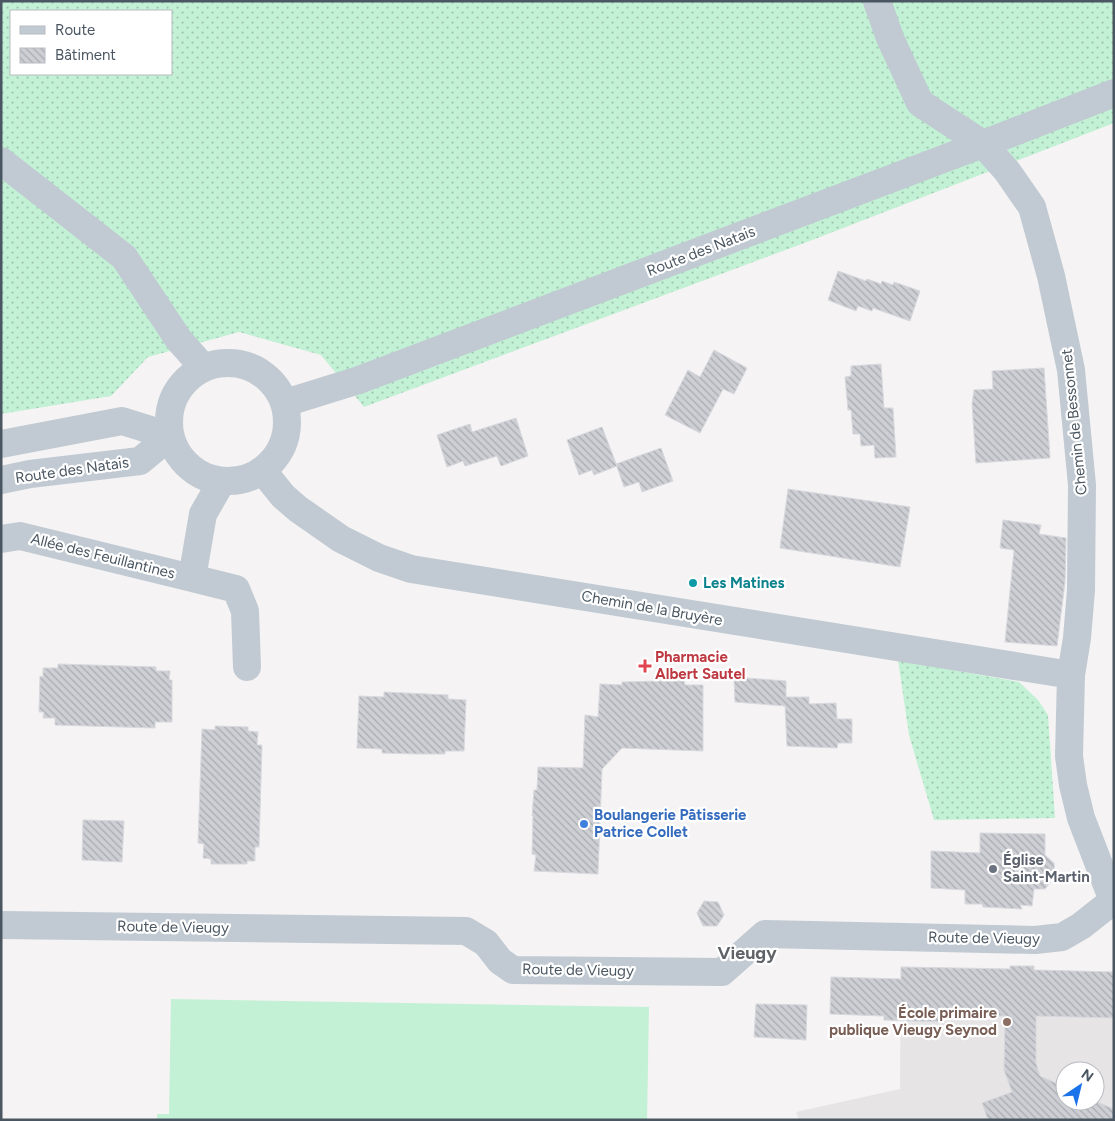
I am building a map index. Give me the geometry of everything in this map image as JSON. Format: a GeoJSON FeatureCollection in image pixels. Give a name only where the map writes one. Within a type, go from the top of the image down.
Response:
{"type":"FeatureCollection","features":[{"type":"Feature","properties":{"kind":"street","name":"Chemin de Bessonnet"},"geometry":{"type":"LineString","coordinates":[[878,1],[890,38],[920,104],[983,144],[1007,171],[1032,207],[1051,276],[1071,370],[1082,494],[1081,590],[1077,638],[1071,675],[1069,756],[1073,785],[1081,818],[1114,899]]}},
{"type":"Feature","properties":{"kind":"street","name":"Route des Natais"},"geometry":{"type":"LineString","coordinates":[[285,403],[359,380],[1114,93]]}},
{"type":"Feature","properties":{"kind":"street"},"geometry":{"type":"LineString","coordinates":[[1,160],[124,257],[179,340],[203,367]]}},
{"type":"Feature","properties":{"kind":"street"},"geometry":{"type":"LineString","coordinates":[[223,362],[242,364],[261,372],[276,385],[285,403],[288,422],[285,440],[277,458],[263,471],[250,478],[222,481],[199,474],[181,458],[170,436],[168,416],[174,396],[186,379],[203,367],[223,362]]}},
{"type":"Feature","properties":{"kind":"street"},"geometry":{"type":"LineString","coordinates":[[1,444],[122,421],[170,436]]}},
{"type":"Feature","properties":{"kind":"street","name":"Route des Natais"},"geometry":{"type":"LineString","coordinates":[[1,480],[30,474],[140,461],[170,436]]}},
{"type":"Feature","properties":{"kind":"street","name":"Chemin de la Bruyère"},"geometry":{"type":"LineString","coordinates":[[263,471],[283,496],[298,509],[341,539],[379,558],[411,570],[1071,675]]}},
{"type":"Feature","properties":{"kind":"street","name":"Allée des Feuillantines"},"geometry":{"type":"LineString","coordinates":[[1,539],[20,536],[192,578],[203,514],[222,481]]}},
{"type":"Feature","properties":{"kind":"street"},"geometry":{"type":"LineString","coordinates":[[192,578],[236,589],[245,611],[247,667]]}},
{"type":"Feature","properties":{"kind":"street","name":"Route de Vieugy"},"geometry":{"type":"LineString","coordinates":[[1,924],[466,931],[486,943],[500,961],[513,970],[722,972],[765,934],[1035,940],[1062,937],[1081,926],[1114,899]]}},
{"type":"Feature","properties":{"kind":"shaded area","name":"École primaire publique Vieugy Seynod"},"geometry":{"type":"Polygon","coordinates":[[[901,967],[1114,972],[1114,1120],[799,1120],[796,1112],[900,1089],[901,967]]]}},
{"type":"Feature","properties":{"kind":"green space"},"geometry":{"type":"Polygon","coordinates":[[[1,1],[1114,1],[1114,123],[807,242],[364,407],[321,355],[239,332],[148,357],[111,396],[1,414],[1,1]]]}},
{"type":"Feature","properties":{"kind":"green space"},"geometry":{"type":"Polygon","coordinates":[[[898,660],[1019,682],[1038,700],[1048,715],[1055,818],[934,820],[909,735],[898,660]]]}},
{"type":"Feature","properties":{"kind":"green space"},"geometry":{"type":"Polygon","coordinates":[[[171,999],[649,1007],[647,1120],[157,1120],[157,1114],[169,1114],[171,999]]]}},
{"type":"Feature","properties":{"kind":"building"},"geometry":{"type":"Polygon","coordinates":[[[838,271],[866,281],[867,279],[881,284],[882,281],[893,285],[894,282],[920,291],[910,321],[873,308],[872,311],[858,306],[856,311],[828,300],[838,271]]]}},
{"type":"Feature","properties":{"kind":"building"},"geometry":{"type":"Polygon","coordinates":[[[714,350],[747,368],[734,394],[723,389],[700,433],[665,415],[688,370],[700,377],[714,350]]]}},
{"type":"Feature","properties":{"kind":"building"},"geometry":{"type":"Polygon","coordinates":[[[881,364],[884,408],[893,408],[896,457],[875,458],[874,445],[861,446],[860,434],[853,434],[851,410],[848,410],[845,377],[851,376],[851,366],[881,364]]]}},
{"type":"Feature","properties":{"kind":"building"},"geometry":{"type":"Polygon","coordinates":[[[1044,368],[1050,458],[976,463],[972,404],[974,390],[993,389],[992,371],[1044,368]]]}},
{"type":"Feature","properties":{"kind":"building"},"geometry":{"type":"Polygon","coordinates":[[[516,418],[528,456],[501,466],[497,456],[465,466],[463,461],[447,467],[437,435],[470,424],[472,432],[516,418]]]}},
{"type":"Feature","properties":{"kind":"building"},"geometry":{"type":"Polygon","coordinates":[[[602,427],[617,466],[594,475],[592,470],[579,475],[567,440],[602,427]]]}},
{"type":"Feature","properties":{"kind":"building"},"geometry":{"type":"Polygon","coordinates":[[[661,448],[673,481],[642,492],[639,482],[624,487],[616,464],[661,448]]]}},
{"type":"Feature","properties":{"kind":"building"},"geometry":{"type":"Polygon","coordinates":[[[788,489],[910,507],[900,567],[780,548],[788,489]]]}},
{"type":"Feature","properties":{"kind":"building"},"geometry":{"type":"Polygon","coordinates":[[[1003,520],[1041,525],[1039,534],[1066,538],[1065,582],[1057,646],[1005,642],[1014,550],[1000,548],[1003,520]]]}},
{"type":"Feature","properties":{"kind":"building"},"geometry":{"type":"Polygon","coordinates":[[[58,664],[156,667],[156,671],[170,671],[169,680],[172,680],[172,722],[155,722],[155,728],[55,725],[55,718],[43,718],[44,712],[39,712],[40,676],[43,677],[43,668],[58,668],[58,664]]]}},
{"type":"Feature","properties":{"kind":"building"},"geometry":{"type":"Polygon","coordinates":[[[734,677],[786,681],[786,697],[809,697],[809,704],[836,703],[837,719],[852,719],[852,743],[838,743],[837,748],[787,746],[785,706],[735,702],[734,677]]]}},
{"type":"Feature","properties":{"kind":"building"},"geometry":{"type":"Polygon","coordinates":[[[684,681],[685,685],[703,685],[703,751],[622,748],[602,769],[598,874],[534,871],[536,855],[532,854],[532,816],[534,790],[537,790],[538,767],[583,768],[585,715],[598,717],[600,684],[622,685],[622,682],[684,681]]]}},
{"type":"Feature","properties":{"kind":"building"},"geometry":{"type":"Polygon","coordinates":[[[384,692],[448,695],[448,699],[466,700],[464,751],[445,751],[445,754],[417,754],[382,753],[382,749],[357,748],[359,696],[384,697],[384,692]]]}},
{"type":"Feature","properties":{"kind":"building"},"geometry":{"type":"Polygon","coordinates":[[[215,726],[248,727],[248,731],[258,732],[257,745],[262,745],[259,847],[255,847],[255,861],[247,861],[247,864],[211,864],[211,859],[203,858],[204,844],[198,843],[202,729],[215,730],[215,726]]]}},
{"type":"Feature","properties":{"kind":"building"},"geometry":{"type":"Polygon","coordinates":[[[83,820],[124,821],[122,862],[82,860],[83,820]]]}},
{"type":"Feature","properties":{"kind":"building","name":"Église Saint-Martin"},"geometry":{"type":"Polygon","coordinates":[[[980,833],[1045,834],[1045,855],[1054,863],[1055,876],[1045,889],[1034,889],[1032,906],[1020,905],[1022,909],[965,904],[965,890],[931,888],[931,851],[980,853],[980,833]]]}},
{"type":"Feature","properties":{"kind":"building"},"geometry":{"type":"Polygon","coordinates":[[[704,901],[718,902],[724,915],[717,926],[703,926],[697,913],[704,901]]]}},
{"type":"Feature","properties":{"kind":"building"},"geometry":{"type":"Polygon","coordinates":[[[1010,966],[1034,966],[1034,970],[1114,972],[1114,1018],[1036,1016],[1036,1063],[1040,1076],[1055,1083],[1055,1111],[1105,1111],[1105,1105],[1114,1109],[1114,1120],[988,1120],[982,1103],[1012,1092],[1004,1070],[1005,1016],[943,1015],[943,1022],[884,1020],[884,1016],[830,1014],[831,977],[901,979],[901,967],[1010,969],[1010,966]]]}},
{"type":"Feature","properties":{"kind":"building"},"geometry":{"type":"Polygon","coordinates":[[[756,1004],[807,1005],[806,1040],[754,1037],[756,1004]]]}},
{"type":"Feature","properties":{"kind":"place","name":"Les Matines"},"geometry":{"type":"Point","coordinates":[693,583]}},
{"type":"Feature","properties":{"kind":"place","name":"Pharmacie Albert Sautel"},"geometry":{"type":"Point","coordinates":[645,666]}},
{"type":"Feature","properties":{"kind":"place","name":"Boulangerie Pâtisserie Patrice Collet"},"geometry":{"type":"Point","coordinates":[584,824]}},
{"type":"Feature","properties":{"kind":"place","name":"Église Saint-Martin"},"geometry":{"type":"Point","coordinates":[993,869]}},
{"type":"Feature","properties":{"kind":"place","name":"École primaire publique Vieugy Seynod"},"geometry":{"type":"Point","coordinates":[1007,1022]}},
{"type":"Feature","properties":{"kind":"district","name":"Vieugy"},"geometry":{"type":"Point","coordinates":[747,953]}}]}
